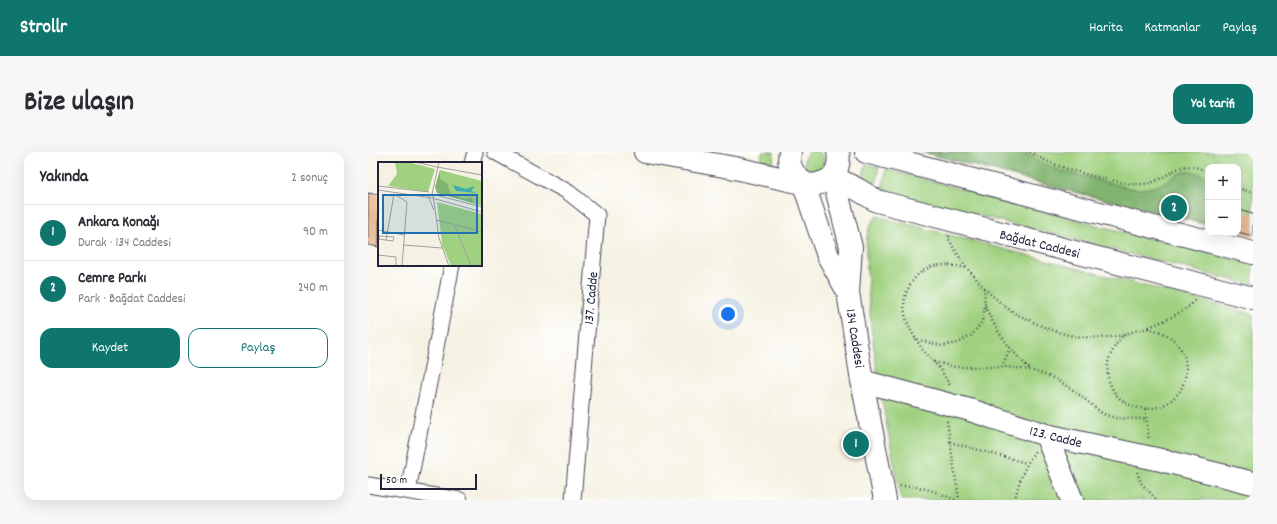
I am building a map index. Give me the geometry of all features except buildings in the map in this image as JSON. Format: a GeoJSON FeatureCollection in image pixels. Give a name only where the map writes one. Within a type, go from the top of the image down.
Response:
{"type":"FeatureCollection","features":[{"type":"Feature","properties":{"kind":"main road"},"geometry":{"type":"LineString","coordinates":[[645,152],[735,168],[811,185],[826,182],[833,177],[838,170],[840,162],[838,152]]}},
{"type":"Feature","properties":{"kind":"main road"},"geometry":{"type":"LineString","coordinates":[[790,152],[789,162],[792,170],[796,177],[803,182],[828,256],[848,292]]}},
{"type":"Feature","properties":{"kind":"main road"},"geometry":{"type":"LineString","coordinates":[[866,152],[1253,253]]}},
{"type":"Feature","properties":{"kind":"main road","name":"Bağdat Caddesi"},"geometry":{"type":"LineString","coordinates":[[833,177],[877,201],[1253,298]]}},
{"type":"Feature","properties":{"kind":"main road","name":"134 Caddesi"},"geometry":{"type":"LineString","coordinates":[[833,177],[851,247],[848,292],[862,381],[884,493]]}},
{"type":"Feature","properties":{"kind":"main road","name":"123. Cadde"},"geometry":{"type":"LineString","coordinates":[[862,381],[970,410],[1046,435],[1142,456],[1253,483]]}},
{"type":"Feature","properties":{"kind":"main road"},"geometry":{"type":"LineString","coordinates":[[1046,435],[1072,500]]}},
{"type":"Feature","properties":{"kind":"street"},"geometry":{"type":"LineString","coordinates":[[472,162],[475,152]]}},
{"type":"Feature","properties":{"kind":"street","name":"137. Cadde"},"geometry":{"type":"LineString","coordinates":[[495,152],[568,192],[597,215],[573,500]]}},
{"type":"Feature","properties":{"kind":"street"},"geometry":{"type":"LineString","coordinates":[[408,491],[452,266]]}},
{"type":"Feature","properties":{"kind":"street"},"geometry":{"type":"LineString","coordinates":[[368,485],[460,500]]}},
{"type":"Feature","properties":{"kind":"path"},"geometry":{"type":"LineString","coordinates":[[1030,152],[1039,158],[1064,168],[1125,183],[1150,183],[1159,180],[1183,166],[1191,166],[1205,171]]}},
{"type":"Feature","properties":{"kind":"path"},"geometry":{"type":"LineString","coordinates":[[1241,189],[1253,193]]}},
{"type":"Feature","properties":{"kind":"path"},"geometry":{"type":"LineString","coordinates":[[951,220],[948,238],[967,268],[984,288],[1011,311],[1062,334],[1089,339],[1124,335],[1148,328],[1172,317],[1193,304],[1204,285]]}},
{"type":"Feature","properties":{"kind":"path"},"geometry":{"type":"LineString","coordinates":[[959,500],[947,416],[950,386],[941,370],[922,350],[910,331],[905,318],[904,301],[908,286],[919,273],[933,266],[949,265],[967,268]]}},
{"type":"Feature","properties":{"kind":"path"},"geometry":{"type":"LineString","coordinates":[[916,339],[942,346],[958,343],[972,335],[982,322],[985,306],[984,288]]}},
{"type":"Feature","properties":{"kind":"path"},"geometry":{"type":"LineString","coordinates":[[985,306],[1003,341],[1031,370]]}},
{"type":"Feature","properties":{"kind":"path"},"geometry":{"type":"LineString","coordinates":[[1124,335],[1108,358],[1108,376],[1114,393],[1128,404],[1145,409],[1163,406],[1177,396],[1186,380],[1186,362],[1180,346],[1166,334],[1148,328]]}},
{"type":"Feature","properties":{"kind":"path"},"geometry":{"type":"LineString","coordinates":[[1002,367],[1010,348]]}},
{"type":"Feature","properties":{"kind":"path"},"geometry":{"type":"LineString","coordinates":[[934,362],[956,367],[1002,367],[1031,370],[1051,377],[1072,389],[1103,414],[1116,418],[1146,419]]}},
{"type":"Feature","properties":{"kind":"path"},"geometry":{"type":"LineString","coordinates":[[1145,409],[1146,419],[1142,456],[1137,473],[1141,483],[1157,500]]}},
{"type":"Feature","properties":{"kind":"path"},"geometry":{"type":"LineString","coordinates":[[1015,500],[1026,463],[1046,435]]}},
{"type":"Feature","properties":{"kind":"path"},"geometry":{"type":"LineString","coordinates":[[950,442],[1026,463]]}},
{"type":"Feature","properties":{"kind":"path"},"geometry":{"type":"LineString","coordinates":[[884,493],[907,486],[928,489],[955,500]]}},
{"type":"Feature","properties":{"kind":"green space"},"geometry":{"type":"Polygon","coordinates":[[[814,151],[821,154],[824,161],[821,168],[814,171],[807,168],[804,161],[807,154],[814,151]]]}},
{"type":"Feature","properties":{"kind":"green space"},"geometry":{"type":"Polygon","coordinates":[[[762,152],[774,152],[773,163],[761,161],[762,152]]]}},
{"type":"Feature","properties":{"kind":"green space"},"geometry":{"type":"Polygon","coordinates":[[[922,152],[1253,152],[1253,236],[1241,233],[1241,164],[1205,164],[1205,224],[922,152]]]}},
{"type":"Feature","properties":{"kind":"green space"},"geometry":{"type":"Polygon","coordinates":[[[922,152],[1023,152],[1059,170],[1129,188],[1154,187],[1181,173],[1192,172],[1205,177],[1205,223],[1070,191],[922,152]]]}},
{"type":"Feature","properties":{"kind":"green space"},"geometry":{"type":"Polygon","coordinates":[[[866,164],[879,167],[875,189],[861,185],[866,164]]]}},
{"type":"Feature","properties":{"kind":"green space"},"geometry":{"type":"Polygon","coordinates":[[[886,169],[1052,214],[1253,264],[1253,285],[882,191],[886,169]]]}},
{"type":"Feature","properties":{"kind":"green space"},"geometry":{"type":"Polygon","coordinates":[[[877,216],[1253,314],[1253,500],[901,500],[876,365],[870,311],[866,244],[869,230],[877,216]]]}},
{"type":"Feature","properties":{"kind":"place","name":"Cemre Parkı"},"geometry":{"type":"Point","coordinates":[1174,208]}},
{"type":"Feature","properties":{"kind":"place","name":"Ankara Konağı"},"geometry":{"type":"Point","coordinates":[856,444]}}]}
